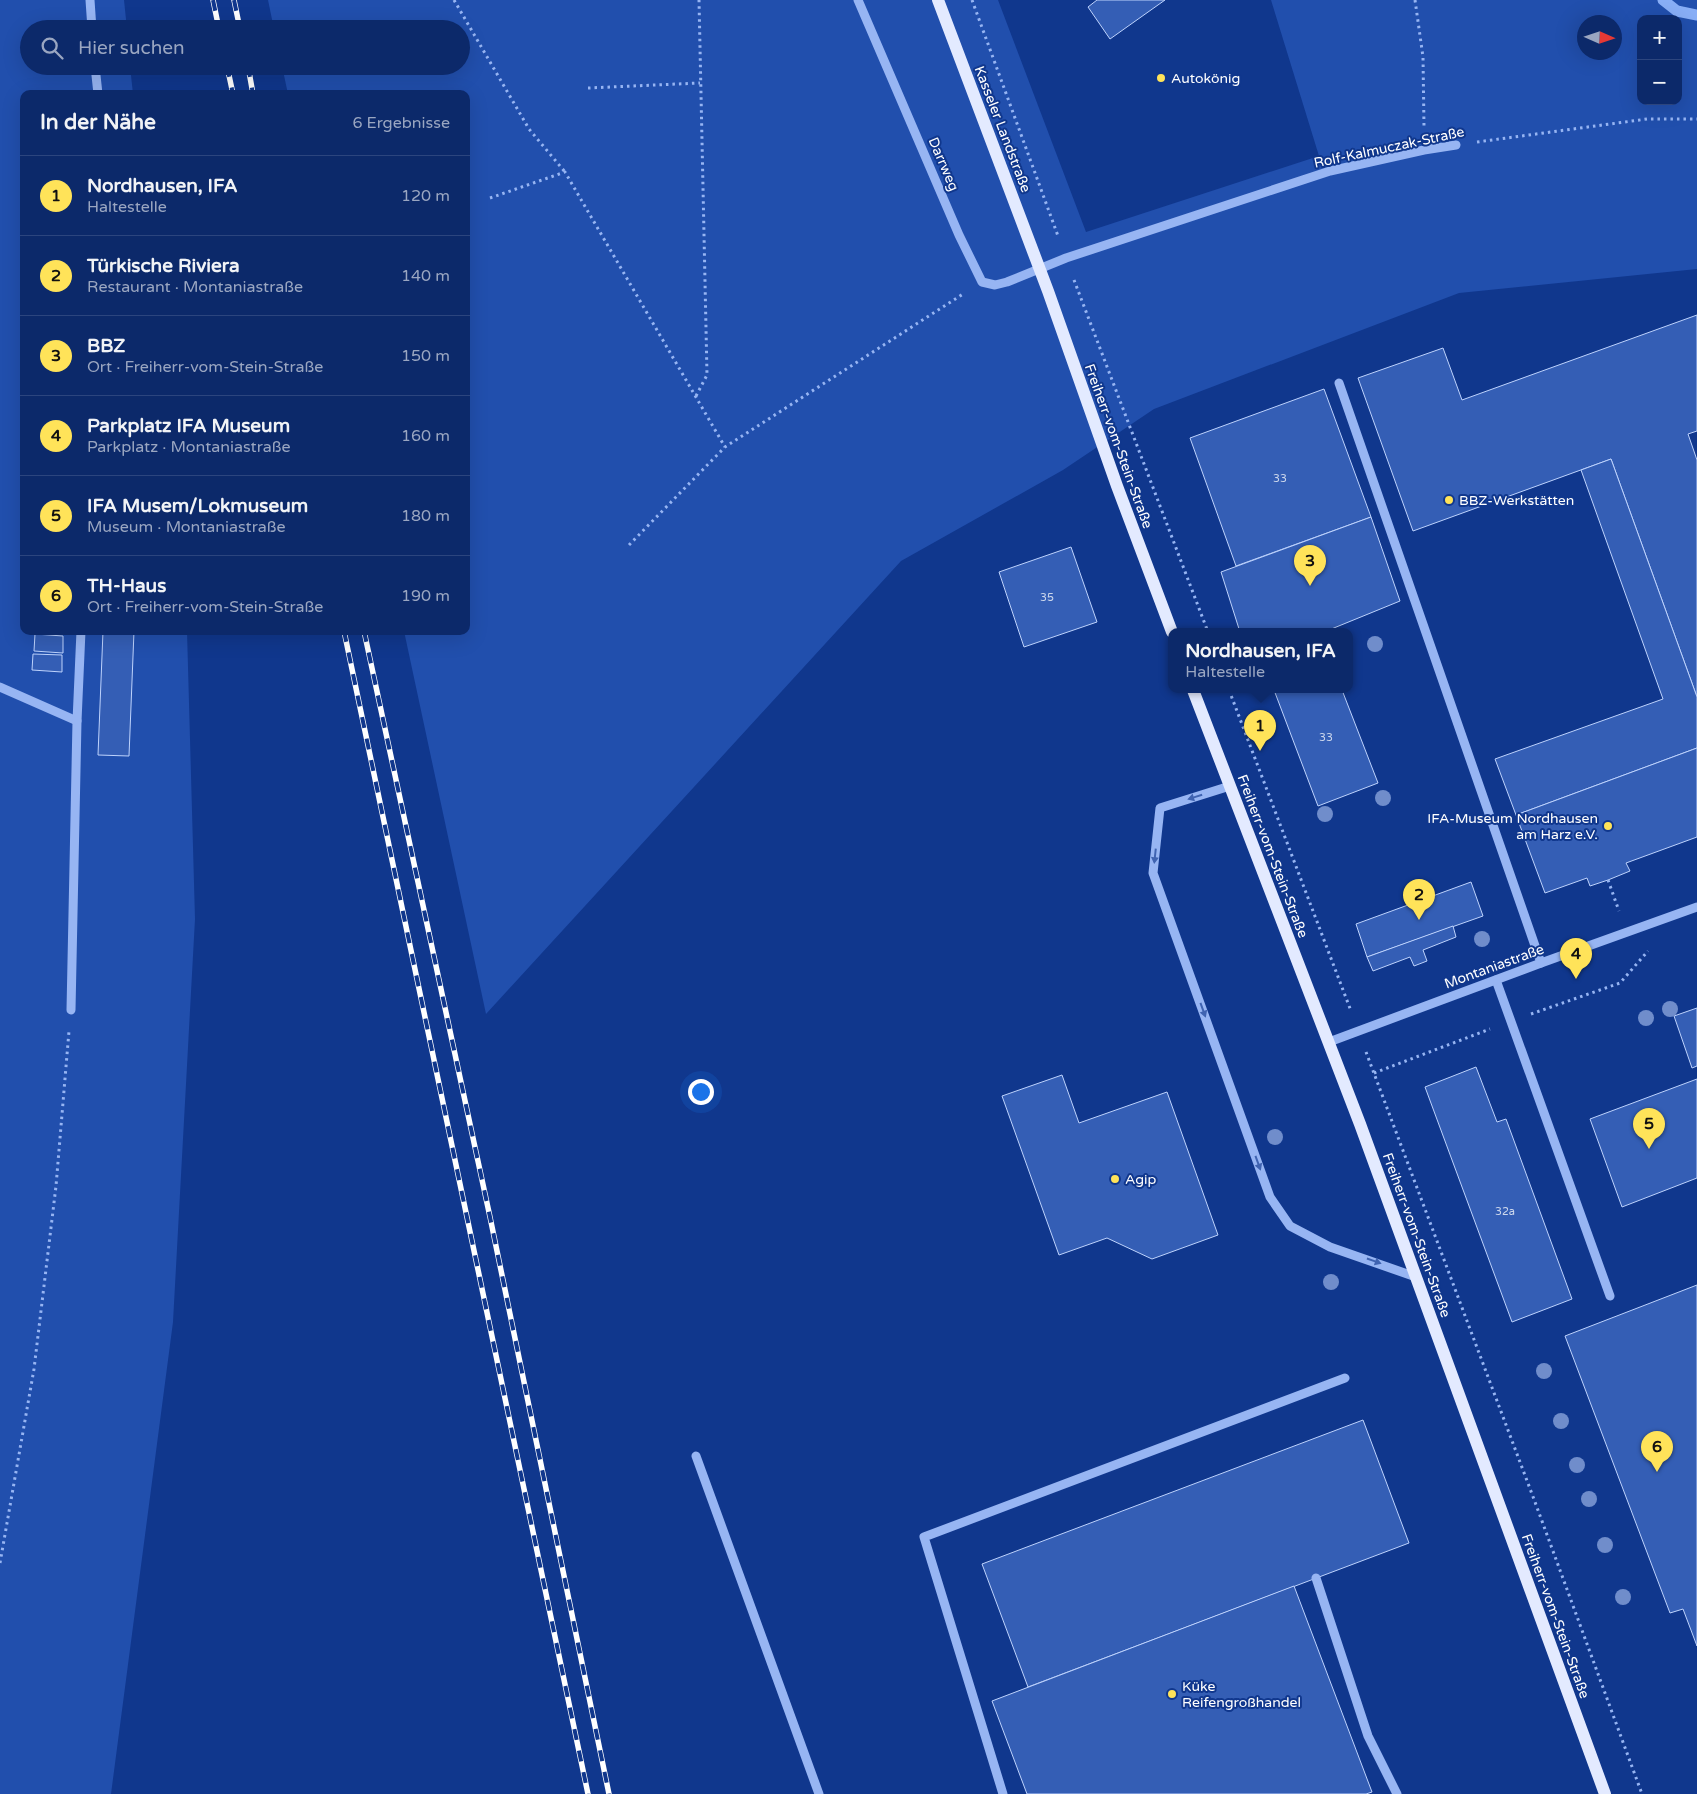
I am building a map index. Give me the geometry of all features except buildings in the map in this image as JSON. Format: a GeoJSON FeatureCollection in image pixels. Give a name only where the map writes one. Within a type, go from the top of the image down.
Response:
{"type":"FeatureCollection","features":[{"type":"Feature","properties":{"kind":"main road","name":"Kasseler Landstraße"},"geometry":{"type":"LineString","coordinates":[[938,0],[1040,270]]}},
{"type":"Feature","properties":{"kind":"main road","name":"Freiherr-vom-Stein-Straße"},"geometry":{"type":"LineString","coordinates":[[1040,270],[1117,486],[1170,628]]}},
{"type":"Feature","properties":{"kind":"main road","name":"Freiherr-vom-Stein-Straße"},"geometry":{"type":"LineString","coordinates":[[1195,693],[1329,1042],[1605,1794]]}},
{"type":"Feature","properties":{"kind":"street"},"geometry":{"type":"LineString","coordinates":[[90,0],[91,20]]}},
{"type":"Feature","properties":{"kind":"street","name":"Darrweg"},"geometry":{"type":"LineString","coordinates":[[858,0],[960,236],[982,282]]}},
{"type":"Feature","properties":{"kind":"street"},"geometry":{"type":"LineString","coordinates":[[96,75],[98,90]]}},
{"type":"Feature","properties":{"kind":"street","name":"Rolf-Kalmuczak-Straße"},"geometry":{"type":"LineString","coordinates":[[1040,270],[1066,258],[1330,171],[1424,150],[1456,145]]}},
{"type":"Feature","properties":{"kind":"street"},"geometry":{"type":"LineString","coordinates":[[982,282],[995,285],[1040,270]]}},
{"type":"Feature","properties":{"kind":"street"},"geometry":{"type":"LineString","coordinates":[[1339,383],[1541,963]]}},
{"type":"Feature","properties":{"kind":"street"},"geometry":{"type":"LineString","coordinates":[[71,1010],[77,720],[81,635]]}},
{"type":"Feature","properties":{"kind":"street"},"geometry":{"type":"LineString","coordinates":[[0,687],[77,720]]}},
{"type":"Feature","properties":{"kind":"street"},"geometry":{"type":"LineString","coordinates":[[1230,786],[1160,808],[1153,872],[1270,1197],[1290,1226],[1330,1247],[1416,1277]]}},
{"type":"Feature","properties":{"kind":"street","name":"Montaniastraße"},"geometry":{"type":"LineString","coordinates":[[1329,1042],[1697,907]]}},
{"type":"Feature","properties":{"kind":"street"},"geometry":{"type":"LineString","coordinates":[[1496,980],[1610,1296]]}},
{"type":"Feature","properties":{"kind":"street"},"geometry":{"type":"LineString","coordinates":[[1003,1794],[924,1537],[1345,1378]]}},
{"type":"Feature","properties":{"kind":"street"},"geometry":{"type":"LineString","coordinates":[[696,1456],[819,1794]]}},
{"type":"Feature","properties":{"kind":"street"},"geometry":{"type":"LineString","coordinates":[[1316,1578],[1368,1736],[1397,1794]]}},
{"type":"Feature","properties":{"kind":"path"},"geometry":{"type":"LineString","coordinates":[[454,0],[466,20]]}},
{"type":"Feature","properties":{"kind":"path"},"geometry":{"type":"LineString","coordinates":[[696,396],[707,375],[699,0]]}},
{"type":"Feature","properties":{"kind":"path"},"geometry":{"type":"LineString","coordinates":[[972,0],[1066,258],[1206,628]]}},
{"type":"Feature","properties":{"kind":"path"},"geometry":{"type":"LineString","coordinates":[[1415,0],[1423,57],[1424,150]]}},
{"type":"Feature","properties":{"kind":"path"},"geometry":{"type":"LineString","coordinates":[[470,27],[529,128],[565,172],[725,447]]}},
{"type":"Feature","properties":{"kind":"path"},"geometry":{"type":"LineString","coordinates":[[588,88],[700,83]]}},
{"type":"Feature","properties":{"kind":"path","name":"Rolf-Kalmuczak-Straße"},"geometry":{"type":"LineString","coordinates":[[1456,145],[1648,119],[1697,119]]}},
{"type":"Feature","properties":{"kind":"path"},"geometry":{"type":"LineString","coordinates":[[490,198],[565,172]]}},
{"type":"Feature","properties":{"kind":"path"},"geometry":{"type":"LineString","coordinates":[[629,545],[725,447],[982,282]]}},
{"type":"Feature","properties":{"kind":"path"},"geometry":{"type":"LineString","coordinates":[[1231,693],[1536,1502],[1642,1794]]}},
{"type":"Feature","properties":{"kind":"path"},"geometry":{"type":"LineString","coordinates":[[1608,880],[1626,933]]}},
{"type":"Feature","properties":{"kind":"path"},"geometry":{"type":"LineString","coordinates":[[1374,1073],[1620,983],[1650,948]]}},
{"type":"Feature","properties":{"kind":"path"},"geometry":{"type":"LineString","coordinates":[[0,1563],[34,1369],[56,1186],[71,1010]]}},
{"type":"Feature","properties":{"kind":"shaded area"},"geometry":{"type":"Polygon","coordinates":[[[0,0],[124,0],[126,20],[20,20],[20,75],[131,75],[133,90],[20,90],[20,635],[187,635],[195,919],[173,1322],[111,1794],[0,1794],[0,0]]]}},
{"type":"Feature","properties":{"kind":"shaded area"},"geometry":{"type":"Polygon","coordinates":[[[268,0],[998,0],[1086,232],[1319,156],[1271,0],[1697,0],[1697,269],[1459,293],[1154,409],[1063,470],[901,561],[486,1014],[405,635],[470,635],[470,90],[287,90],[284,75],[470,75],[470,20],[272,20],[268,0]]]}},
{"type":"Feature","properties":{"kind":"waterway"},"geometry":{"type":"LineString","coordinates":[[1663,0],[1677,11],[1697,15]]}},
{"type":"Feature","properties":{"kind":"railway"},"geometry":{"type":"LineString","coordinates":[[213,0],[217,20]]}},
{"type":"Feature","properties":{"kind":"railway"},"geometry":{"type":"LineString","coordinates":[[234,0],[238,20]]}},
{"type":"Feature","properties":{"kind":"railway"},"geometry":{"type":"LineString","coordinates":[[229,75],[232,90]]}},
{"type":"Feature","properties":{"kind":"railway"},"geometry":{"type":"LineString","coordinates":[[250,75],[252,90]]}},
{"type":"Feature","properties":{"kind":"railway"},"geometry":{"type":"LineString","coordinates":[[345,635],[588,1794]]}},
{"type":"Feature","properties":{"kind":"railway"},"geometry":{"type":"LineString","coordinates":[[365,635],[490,1217],[609,1794]]}},
{"type":"Feature","properties":{"kind":"place","name":"Autokönig"},"geometry":{"type":"Point","coordinates":[1161,78]}},
{"type":"Feature","properties":{"kind":"place","name":"BBZ-Werkstätten"},"geometry":{"type":"Point","coordinates":[1449,500]}},
{"type":"Feature","properties":{"kind":"place","name":"BBZ"},"geometry":{"type":"Point","coordinates":[1310,586]}},
{"type":"Feature","properties":{"kind":"place","name":"Nordhausen, IFA"},"geometry":{"type":"Point","coordinates":[1260,751]}},
{"type":"Feature","properties":{"kind":"place","name":"IFA-Museum Nordhausen am Harz e.V."},"geometry":{"type":"Point","coordinates":[1608,826]}},
{"type":"Feature","properties":{"kind":"place","name":"Türkische Riviera"},"geometry":{"type":"Point","coordinates":[1419,920]}},
{"type":"Feature","properties":{"kind":"place","name":"Parkplatz IFA Museum"},"geometry":{"type":"Point","coordinates":[1576,979]}},
{"type":"Feature","properties":{"kind":"place","name":"IFA Musem/Lokmuseum"},"geometry":{"type":"Point","coordinates":[1649,1149]}},
{"type":"Feature","properties":{"kind":"place","name":"Agip"},"geometry":{"type":"Point","coordinates":[1115,1179]}},
{"type":"Feature","properties":{"kind":"place","name":"TH-Haus"},"geometry":{"type":"Point","coordinates":[1657,1472]}},
{"type":"Feature","properties":{"kind":"place","name":"Küke Reifengroßhandel"},"geometry":{"type":"Point","coordinates":[1172,1694]}}]}
